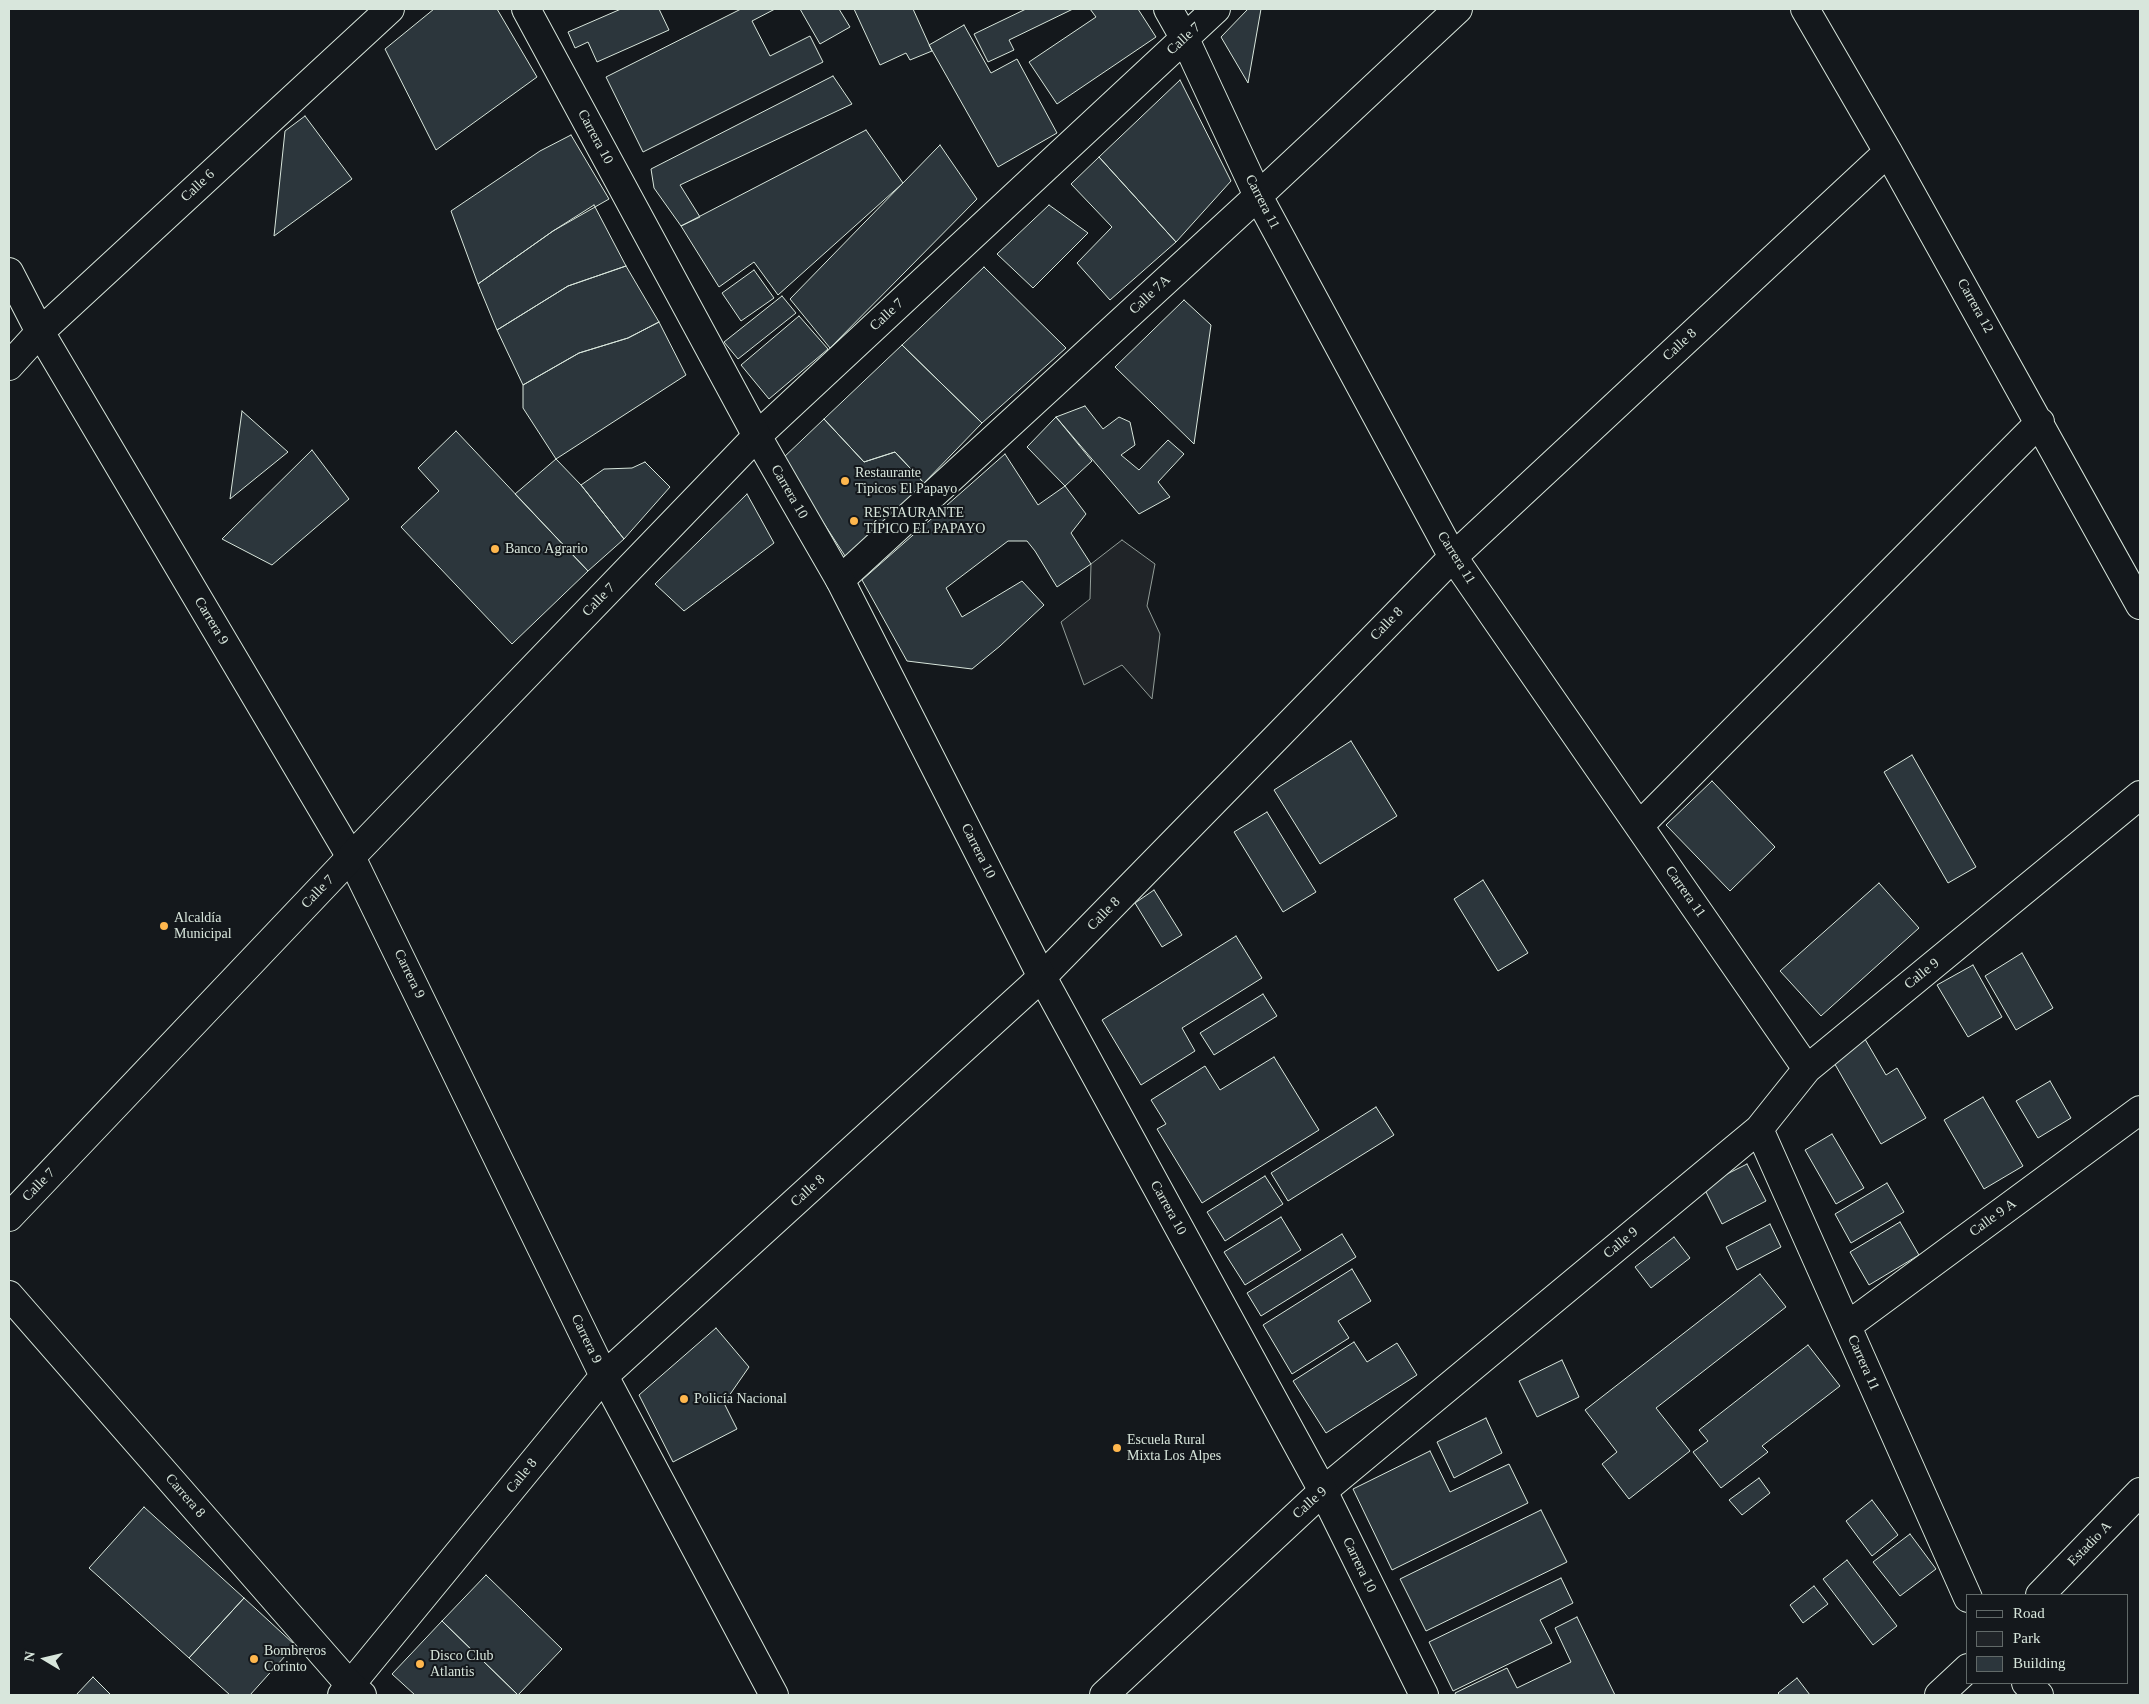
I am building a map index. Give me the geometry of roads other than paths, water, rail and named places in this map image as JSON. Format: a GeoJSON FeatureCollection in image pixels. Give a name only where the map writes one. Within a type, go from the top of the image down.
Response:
{"type":"FeatureCollection","features":[{"type":"Feature","properties":{"kind":"street","name":"Calle 6"},"geometry":{"type":"LineString","coordinates":[[9,366],[40,332],[390,9]]}},
{"type":"Feature","properties":{"kind":"street","name":"Carrera 10"},"geometry":{"type":"LineString","coordinates":[[526,9],[757,436],[840,580],[1042,978],[1322,1491],[1424,1695]]}},
{"type":"Feature","properties":{"kind":"street","name":"Carrera 11"},"geometry":{"type":"LineString","coordinates":[[1168,9],[1185,39],[1258,196],[1453,557],[1807,1069]]}},
{"type":"Feature","properties":{"kind":"street","name":"Calle 7"},"geometry":{"type":"LineString","coordinates":[[9,1218],[351,857],[757,436],[1216,9]]}},
{"type":"Feature","properties":{"kind":"street","name":"Calle 7A"},"geometry":{"type":"LineString","coordinates":[[840,580],[1258,196],[1458,9]]}},
{"type":"Feature","properties":{"kind":"street","name":"Carrera 12"},"geometry":{"type":"LineString","coordinates":[[1805,9],[2040,422],[2140,605]]}},
{"type":"Feature","properties":{"kind":"street","name":"Calle 8"},"geometry":{"type":"LineString","coordinates":[[351,1692],[604,1376],[1042,978],[1453,557],[1888,152]]}},
{"type":"Feature","properties":{"kind":"street","name":"Carrera 9"},"geometry":{"type":"LineString","coordinates":[[9,272],[40,332],[351,857],[604,1376],[774,1695]]}},
{"type":"Feature","properties":{"kind":"street"},"geometry":{"type":"LineString","coordinates":[[1639,826],[2040,422]]}},
{"type":"Feature","properties":{"kind":"street","name":"Calle 9"},"geometry":{"type":"LineString","coordinates":[[1104,1695],[1322,1491],[1759,1130],[1807,1069],[2140,795]]}},
{"type":"Feature","properties":{"kind":"street","name":"Calle 9 A"},"geometry":{"type":"LineString","coordinates":[[1847,1326],[2140,1110]]}},
{"type":"Feature","properties":{"kind":"street","name":"Carrera 11"},"geometry":{"type":"LineString","coordinates":[[1759,1130],[1966,1594]]}},
{"type":"Feature","properties":{"kind":"street","name":"Carrera 8"},"geometry":{"type":"LineString","coordinates":[[9,1295],[351,1692]]}},
{"type":"Feature","properties":{"kind":"street","name":"Estadio A"},"geometry":{"type":"LineString","coordinates":[[2041,1594],[2140,1492]]}},
{"type":"Feature","properties":{"kind":"street"},"geometry":{"type":"LineString","coordinates":[[1939,1695],[1966,1670]]}},
{"type":"Feature","properties":{"kind":"street"},"geometry":{"type":"LineString","coordinates":[[2027,1684],[2038,1695]]}},
{"type":"Feature","properties":{"kind":"place","name":"Restaurante Tipicos El Papayo"},"geometry":{"type":"Point","coordinates":[845,481]}},
{"type":"Feature","properties":{"kind":"place","name":"RESTAURANTE TÍPICO EL PAPAYO"},"geometry":{"type":"Point","coordinates":[854,521]}},
{"type":"Feature","properties":{"kind":"place","name":"Banco Agrario"},"geometry":{"type":"Point","coordinates":[495,549]}},
{"type":"Feature","properties":{"kind":"place","name":"Alcaldía Municipal"},"geometry":{"type":"Point","coordinates":[164,926]}},
{"type":"Feature","properties":{"kind":"place","name":"Policía Nacional"},"geometry":{"type":"Point","coordinates":[684,1399]}},
{"type":"Feature","properties":{"kind":"place","name":"Escuela Rural Mixta Los Alpes"},"geometry":{"type":"Point","coordinates":[1117,1448]}},
{"type":"Feature","properties":{"kind":"place","name":"Bombreros Corinto"},"geometry":{"type":"Point","coordinates":[254,1659]}},
{"type":"Feature","properties":{"kind":"place","name":"Disco Club Atlantis"},"geometry":{"type":"Point","coordinates":[420,1664]}}]}
